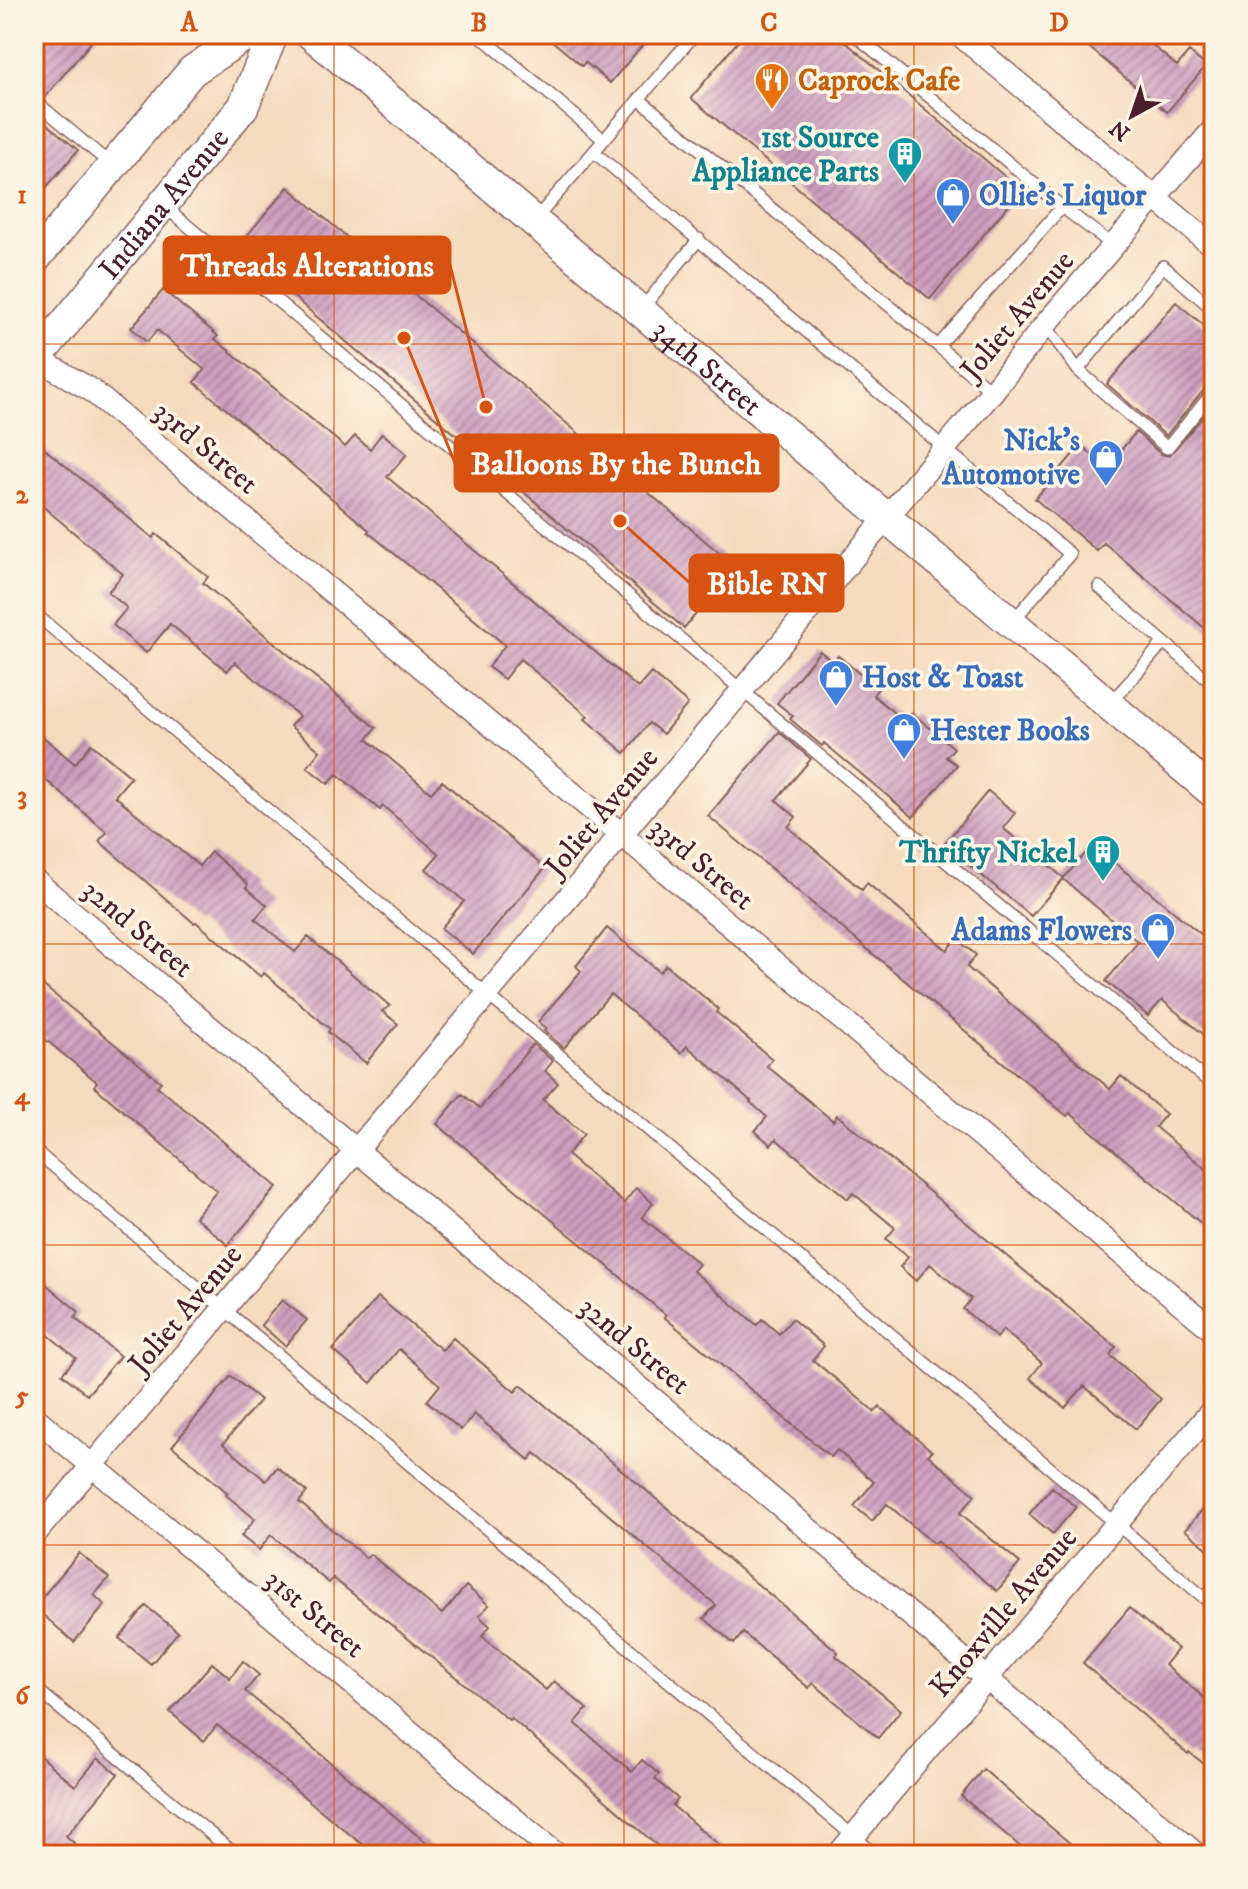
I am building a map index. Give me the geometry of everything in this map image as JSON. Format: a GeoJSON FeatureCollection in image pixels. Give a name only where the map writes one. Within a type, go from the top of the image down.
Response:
{"type":"FeatureCollection","features":[{"type":"Feature","properties":{"kind":"main road"},"geometry":{"type":"LineString","coordinates":[[34,260],[192,71],[247,34]]}},
{"type":"Feature","properties":{"kind":"main road","name":"Indiana Avenue"},"geometry":{"type":"LineString","coordinates":[[35,359],[243,107],[273,34]]}},
{"type":"Feature","properties":{"kind":"main road","name":"34th Street"},"geometry":{"type":"LineString","coordinates":[[311,34],[1214,793]]}},
{"type":"Feature","properties":{"kind":"street"},"geometry":{"type":"LineString","coordinates":[[959,34],[1214,247]]}},
{"type":"Feature","properties":{"kind":"street","name":"Joliet Avenue"},"geometry":{"type":"LineString","coordinates":[[34,1535],[1045,325],[1214,129]]}},
{"type":"Feature","properties":{"kind":"street","name":"33rd Street"},"geometry":{"type":"LineString","coordinates":[[35,359],[91,390],[1214,1331]]}},
{"type":"Feature","properties":{"kind":"street","name":"32nd Street"},"geometry":{"type":"LineString","coordinates":[[34,880],[1197,1855]]}},
{"type":"Feature","properties":{"kind":"street","name":"Knoxville Avenue"},"geometry":{"type":"LineString","coordinates":[[838,1855],[1214,1408]]}},
{"type":"Feature","properties":{"kind":"street","name":"31st Street"},"geometry":{"type":"LineString","coordinates":[[34,1417],[557,1855]]}},
{"type":"Feature","properties":{"kind":"lane"},"geometry":{"type":"LineString","coordinates":[[478,34],[604,140]]}},
{"type":"Feature","properties":{"kind":"lane"},"geometry":{"type":"LineString","coordinates":[[534,221],[695,34]]}},
{"type":"Feature","properties":{"kind":"lane"},"geometry":{"type":"LineString","coordinates":[[854,34],[1062,207],[1115,247]]}},
{"type":"Feature","properties":{"kind":"lane"},"geometry":{"type":"LineString","coordinates":[[639,99],[992,392]]}},
{"type":"Feature","properties":{"kind":"lane"},"geometry":{"type":"LineString","coordinates":[[34,100],[113,166]]}},
{"type":"Feature","properties":{"kind":"lane"},"geometry":{"type":"LineString","coordinates":[[594,152],[1070,554],[1011,623]]}},
{"type":"Feature","properties":{"kind":"lane"},"geometry":{"type":"LineString","coordinates":[[163,204],[1214,1086]]}},
{"type":"Feature","properties":{"kind":"lane"},"geometry":{"type":"LineString","coordinates":[[938,346],[1062,207]]}},
{"type":"Feature","properties":{"kind":"lane"},"geometry":{"type":"LineString","coordinates":[[640,311],[699,239]]}},
{"type":"Feature","properties":{"kind":"lane"},"geometry":{"type":"LineString","coordinates":[[1078,370],[1163,266],[1214,310]]}},
{"type":"Feature","properties":{"kind":"lane"},"geometry":{"type":"LineString","coordinates":[[1045,325],[1078,370],[1167,448],[1214,391]]}},
{"type":"Feature","properties":{"kind":"lane"},"geometry":{"type":"LineString","coordinates":[[1099,587],[1214,685]]}},
{"type":"Feature","properties":{"kind":"lane"},"geometry":{"type":"LineString","coordinates":[[34,613],[1214,1606]]}},
{"type":"Feature","properties":{"kind":"lane"},"geometry":{"type":"LineString","coordinates":[[1109,705],[1163,643]]}},
{"type":"Feature","properties":{"kind":"lane"},"geometry":{"type":"LineString","coordinates":[[34,1150],[876,1855]]}},
{"type":"Feature","properties":{"kind":"lane"},"geometry":{"type":"LineString","coordinates":[[34,1687],[236,1855]]}},
{"type":"Feature","properties":{"kind":"building"},"geometry":{"type":"Polygon","coordinates":[[[34,34],[98,34],[44,98],[34,92],[34,34]]]}},
{"type":"Feature","properties":{"kind":"building"},"geometry":{"type":"Polygon","coordinates":[[[544,34],[652,34],[610,83],[585,62],[582,66],[544,34]]]}},
{"type":"Feature","properties":{"kind":"building"},"geometry":{"type":"Polygon","coordinates":[[[744,34],[836,34],[1021,190],[930,299],[691,98],[744,34]]]}},
{"type":"Feature","properties":{"kind":"building"},"geometry":{"type":"Polygon","coordinates":[[[1073,34],[1139,34],[1177,66],[1189,52],[1206,66],[1167,112],[1073,34]]]}},
{"type":"Feature","properties":{"kind":"building"},"geometry":{"type":"Polygon","coordinates":[[[34,113],[78,150],[34,202],[34,113]]]}},
{"type":"Feature","properties":{"kind":"building"},"geometry":{"type":"Polygon","coordinates":[[[288,187],[736,567],[684,628],[250,260],[252,257],[239,245],[288,187]]]}},
{"type":"Feature","properties":{"kind":"building"},"geometry":{"type":"Polygon","coordinates":[[[163,290],[218,336],[215,339],[345,447],[355,436],[370,449],[382,433],[407,454],[387,477],[638,688],[651,673],[688,704],[663,734],[649,723],[625,753],[585,719],[588,716],[520,659],[504,679],[488,667],[505,645],[194,382],[205,370],[157,330],[147,342],[131,328],[163,290]]]}},
{"type":"Feature","properties":{"kind":"building"},"geometry":{"type":"Polygon","coordinates":[[[1176,302],[1214,334],[1214,383],[1207,386],[1166,436],[1107,384],[1176,302]]]}},
{"type":"Feature","properties":{"kind":"building"},"geometry":{"type":"Polygon","coordinates":[[[1214,404],[1214,636],[1104,543],[1097,551],[1035,499],[1081,445],[1107,467],[1136,432],[1161,454],[1169,456],[1214,404]]]}},
{"type":"Feature","properties":{"kind":"building"},"geometry":{"type":"Polygon","coordinates":[[[34,440],[153,538],[156,534],[208,577],[203,583],[376,728],[367,739],[431,793],[442,781],[545,868],[473,954],[441,928],[464,901],[426,869],[439,854],[383,806],[380,810],[337,774],[328,784],[307,767],[320,751],[290,726],[299,716],[235,662],[227,671],[170,624],[146,653],[113,625],[127,608],[108,592],[123,574],[34,499],[34,440]]]}},
{"type":"Feature","properties":{"kind":"building"},"geometry":{"type":"Polygon","coordinates":[[[820,651],[833,662],[838,656],[878,689],[873,695],[905,722],[912,713],[954,748],[946,757],[957,765],[913,817],[824,743],[822,746],[790,719],[793,716],[777,703],[820,651]]]}},
{"type":"Feature","properties":{"kind":"building"},"geometry":{"type":"Polygon","coordinates":[[[34,729],[75,764],[91,744],[131,777],[115,796],[199,866],[211,852],[248,884],[246,887],[267,905],[255,919],[295,952],[308,937],[390,1006],[382,1011],[398,1024],[366,1063],[264,973],[261,977],[99,841],[107,832],[34,770],[34,729]]]}},
{"type":"Feature","properties":{"kind":"building"},"geometry":{"type":"Polygon","coordinates":[[[779,732],[811,759],[776,800],[796,817],[788,827],[862,890],[867,883],[947,950],[956,939],[976,955],[967,967],[1110,1089],[1121,1076],[1166,1114],[1155,1127],[1214,1176],[1214,1234],[1070,1113],[1067,1116],[708,816],[779,732]]]}},
{"type":"Feature","properties":{"kind":"building"},"geometry":{"type":"Polygon","coordinates":[[[988,791],[1015,813],[1003,828],[1064,878],[1031,916],[944,844],[988,791]]]}},
{"type":"Feature","properties":{"kind":"building"},"geometry":{"type":"Polygon","coordinates":[[[1093,845],[1214,945],[1214,1043],[1162,1000],[1148,1016],[1106,981],[1138,942],[1063,879],[1093,845]]]}},
{"type":"Feature","properties":{"kind":"building"},"geometry":{"type":"Polygon","coordinates":[[[607,928],[660,972],[666,965],[772,1059],[767,1066],[833,1121],[837,1115],[1116,1347],[1110,1355],[1161,1399],[1136,1429],[1084,1386],[1065,1408],[1030,1378],[1042,1363],[1003,1330],[997,1338],[963,1309],[971,1299],[930,1264],[916,1281],[900,1267],[908,1257],[886,1239],[895,1228],[853,1193],[848,1199],[776,1139],[771,1145],[755,1131],[767,1117],[751,1101],[687,1046],[681,1053],[610,994],[564,1048],[544,1031],[546,1029],[538,1022],[581,971],[576,966],[607,928]]]}},
{"type":"Feature","properties":{"kind":"building"},"geometry":{"type":"Polygon","coordinates":[[[34,978],[161,1082],[157,1086],[277,1187],[228,1245],[195,1217],[217,1191],[94,1086],[97,1082],[34,1030],[34,978]]]}},
{"type":"Feature","properties":{"kind":"building"},"geometry":{"type":"Polygon","coordinates":[[[533,1044],[553,1061],[545,1071],[558,1083],[543,1100],[584,1134],[567,1155],[624,1203],[636,1188],[653,1203],[642,1217],[699,1264],[693,1271],[757,1325],[762,1319],[779,1334],[792,1319],[824,1346],[813,1360],[875,1412],[880,1407],[932,1451],[928,1455],[975,1495],[960,1513],[1020,1563],[997,1591],[887,1504],[872,1521],[854,1506],[874,1482],[837,1450],[831,1457],[437,1124],[462,1094],[480,1108],[533,1044]]]}},
{"type":"Feature","properties":{"kind":"building"},"geometry":{"type":"Polygon","coordinates":[[[34,1274],[79,1312],[75,1318],[120,1356],[87,1395],[62,1374],[76,1358],[34,1323],[34,1274]]]}},
{"type":"Feature","properties":{"kind":"building"},"geometry":{"type":"Polygon","coordinates":[[[378,1297],[442,1350],[453,1338],[515,1392],[521,1385],[838,1652],[836,1656],[901,1710],[878,1738],[813,1683],[809,1688],[743,1633],[734,1644],[704,1618],[716,1605],[535,1453],[529,1460],[474,1414],[461,1430],[427,1401],[440,1385],[399,1349],[371,1383],[333,1350],[378,1297]]]}},
{"type":"Feature","properties":{"kind":"building"},"geometry":{"type":"Polygon","coordinates":[[[282,1300],[307,1320],[285,1346],[261,1325],[282,1300]]]}},
{"type":"Feature","properties":{"kind":"building"},"geometry":{"type":"Polygon","coordinates":[[[231,1376],[260,1400],[223,1444],[266,1481],[277,1467],[307,1492],[299,1502],[366,1558],[370,1554],[442,1614],[466,1586],[489,1605],[479,1616],[490,1626],[482,1636],[546,1690],[554,1681],[587,1709],[575,1723],[632,1772],[642,1760],[659,1774],[655,1779],[678,1799],[673,1806],[731,1855],[668,1855],[511,1718],[509,1720],[333,1578],[329,1583],[271,1535],[259,1550],[241,1536],[255,1519],[172,1446],[231,1376]]]}},
{"type":"Feature","properties":{"kind":"building"},"geometry":{"type":"Polygon","coordinates":[[[1052,1487],[1076,1507],[1053,1534],[1029,1514],[1052,1487]]]}},
{"type":"Feature","properties":{"kind":"building"},"geometry":{"type":"Polygon","coordinates":[[[1214,1496],[1214,1554],[1185,1530],[1214,1496]]]}},
{"type":"Feature","properties":{"kind":"building"},"geometry":{"type":"Polygon","coordinates":[[[79,1553],[109,1578],[94,1595],[105,1605],[74,1642],[34,1607],[79,1553]]]}},
{"type":"Feature","properties":{"kind":"building"},"geometry":{"type":"Polygon","coordinates":[[[146,1606],[178,1632],[151,1664],[119,1638],[146,1606]]]}},
{"type":"Feature","properties":{"kind":"building"},"geometry":{"type":"Polygon","coordinates":[[[1129,1608],[1178,1649],[1165,1665],[1214,1706],[1214,1772],[1188,1754],[1083,1663],[1129,1608]]]}},
{"type":"Feature","properties":{"kind":"building"},"geometry":{"type":"Polygon","coordinates":[[[243,1661],[259,1675],[245,1691],[441,1855],[375,1855],[217,1725],[204,1741],[170,1712],[212,1663],[230,1678],[243,1661]]]}},
{"type":"Feature","properties":{"kind":"building"},"geometry":{"type":"Polygon","coordinates":[[[34,1751],[75,1786],[98,1758],[118,1774],[66,1836],[88,1855],[34,1855],[34,1751]]]}},
{"type":"Feature","properties":{"kind":"building"},"geometry":{"type":"Polygon","coordinates":[[[983,1769],[1084,1855],[1030,1855],[961,1796],[983,1769]]]}},
{"type":"Feature","properties":{"kind":"place","name":"Caprock Cafe"},"geometry":{"type":"Point","coordinates":[772,111]}},
{"type":"Feature","properties":{"kind":"place","name":"1st Source Appliance Parts"},"geometry":{"type":"Point","coordinates":[905,185]}},
{"type":"Feature","properties":{"kind":"place","name":"Ollie's Liquor"},"geometry":{"type":"Point","coordinates":[953,226]}},
{"type":"Feature","properties":{"kind":"place","name":"Balloons By the Bunch"},"geometry":{"type":"Point","coordinates":[404,338]}},
{"type":"Feature","properties":{"kind":"place","name":"Threads Alterations"},"geometry":{"type":"Point","coordinates":[486,407]}},
{"type":"Feature","properties":{"kind":"place","name":"Nick's Automotive"},"geometry":{"type":"Point","coordinates":[1106,488]}},
{"type":"Feature","properties":{"kind":"place","name":"Bible RN"},"geometry":{"type":"Point","coordinates":[620,521]}},
{"type":"Feature","properties":{"kind":"place","name":"Host & Toast"},"geometry":{"type":"Point","coordinates":[836,708]}},
{"type":"Feature","properties":{"kind":"place","name":"Hester Books"},"geometry":{"type":"Point","coordinates":[904,761]}},
{"type":"Feature","properties":{"kind":"place","name":"Thrifty Nickel"},"geometry":{"type":"Point","coordinates":[1103,883]}},
{"type":"Feature","properties":{"kind":"place","name":"Adams Flowers"},"geometry":{"type":"Point","coordinates":[1158,961]}}]}
